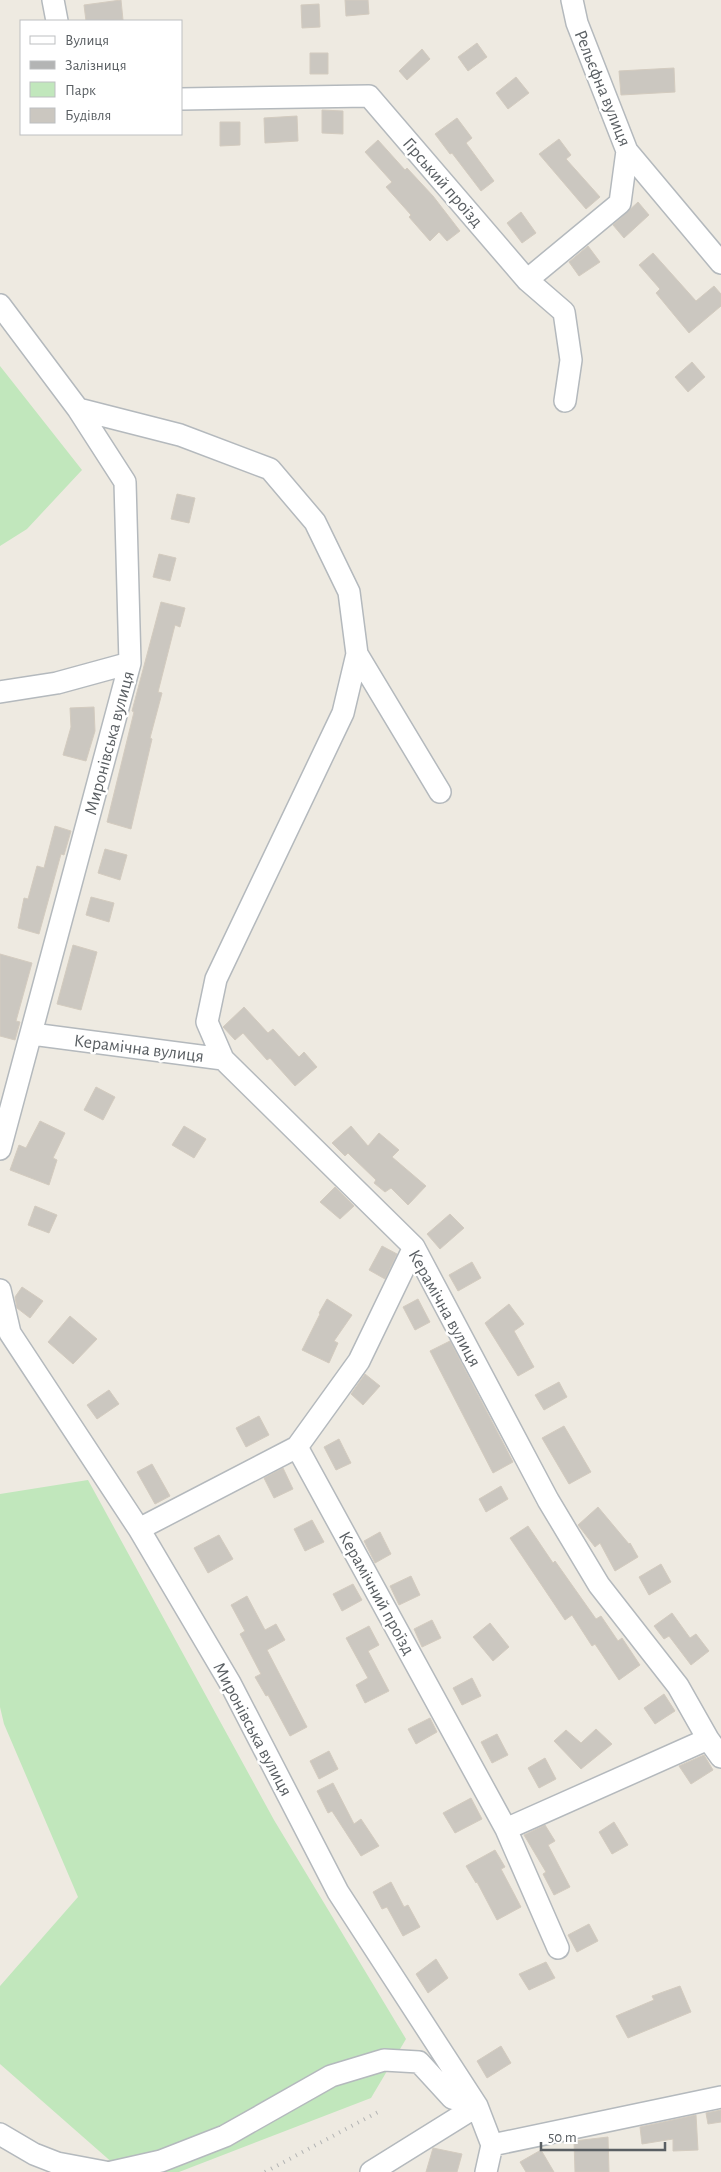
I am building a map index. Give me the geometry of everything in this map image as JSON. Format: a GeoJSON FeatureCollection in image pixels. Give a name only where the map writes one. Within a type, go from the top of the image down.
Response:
{"type":"FeatureCollection","features":[{"type":"Feature","properties":{"kind":"street"},"geometry":{"type":"LineString","coordinates":[[53,0],[57,20]]}},
{"type":"Feature","properties":{"kind":"street","name":"Рельєфна вулиця"},"geometry":{"type":"LineString","coordinates":[[572,0],[576,23],[627,151],[721,263]]}},
{"type":"Feature","properties":{"kind":"street","name":"Гірський проїзд"},"geometry":{"type":"LineString","coordinates":[[182,99],[369,96],[528,280]]}},
{"type":"Feature","properties":{"kind":"street"},"geometry":{"type":"LineString","coordinates":[[565,401],[572,360],[564,312],[528,280],[620,203],[627,151]]}},
{"type":"Feature","properties":{"kind":"street","name":"Миронівська вулиця"},"geometry":{"type":"LineString","coordinates":[[0,305],[78,409],[125,482],[130,663],[32,1034],[8,1093],[0,1149]]}},
{"type":"Feature","properties":{"kind":"street"},"geometry":{"type":"LineString","coordinates":[[78,409],[180,435],[270,470],[315,522],[349,592],[357,654],[343,713],[216,979],[207,1022],[223,1059]]}},
{"type":"Feature","properties":{"kind":"street"},"geometry":{"type":"LineString","coordinates":[[357,654],[440,792]]}},
{"type":"Feature","properties":{"kind":"street"},"geometry":{"type":"LineString","coordinates":[[0,692],[57,682],[130,663]]}},
{"type":"Feature","properties":{"kind":"street","name":"Керамічна вулиця"},"geometry":{"type":"LineString","coordinates":[[32,1034],[223,1059],[414,1247],[548,1500],[599,1585],[678,1686],[708,1739],[721,1757]]}},
{"type":"Feature","properties":{"kind":"street"},"geometry":{"type":"LineString","coordinates":[[139,1529],[298,1447],[359,1361],[414,1247]]}},
{"type":"Feature","properties":{"kind":"street","name":"Миронівська вулиця"},"geometry":{"type":"LineString","coordinates":[[0,1290],[5,1333],[139,1529],[230,1683],[338,1892],[477,2106],[492,2145]]}},
{"type":"Feature","properties":{"kind":"street","name":"Керамічний проїзд"},"geometry":{"type":"LineString","coordinates":[[298,1447],[506,1829],[558,1948]]}},
{"type":"Feature","properties":{"kind":"street"},"geometry":{"type":"LineString","coordinates":[[506,1829],[708,1739]]}},
{"type":"Feature","properties":{"kind":"street"},"geometry":{"type":"LineString","coordinates":[[112,2172],[161,2161],[225,2136],[331,2076],[384,2060],[419,2062],[452,2098],[477,2106]]}},
{"type":"Feature","properties":{"kind":"street"},"geometry":{"type":"LineString","coordinates":[[486,2172],[492,2145],[721,2097]]}},
{"type":"Feature","properties":{"kind":"street"},"geometry":{"type":"LineString","coordinates":[[371,2172],[477,2106]]}},
{"type":"Feature","properties":{"kind":"street"},"geometry":{"type":"LineString","coordinates":[[0,2134],[34,2154],[57,2163],[105,2172]]}},
{"type":"Feature","properties":{"kind":"green space"},"geometry":{"type":"Polygon","coordinates":[[[0,366],[82,470],[27,529],[0,546],[0,366]]]}},
{"type":"Feature","properties":{"kind":"green space"},"geometry":{"type":"Polygon","coordinates":[[[88,1480],[274,1820],[406,2039],[371,2098],[179,2172],[123,2172],[0,2064],[0,1986],[78,1897],[4,1724],[0,1707],[0,1494],[88,1480]]]}},
{"type":"Feature","properties":{"kind":"building"},"geometry":{"type":"Polygon","coordinates":[[[121,0],[123,20],[86,20],[84,5],[121,0]]]}},
{"type":"Feature","properties":{"kind":"building"},"geometry":{"type":"Polygon","coordinates":[[[345,0],[368,0],[369,14],[346,16],[345,0]]]}},
{"type":"Feature","properties":{"kind":"building"},"geometry":{"type":"Polygon","coordinates":[[[319,4],[320,27],[302,28],[301,5],[319,4]]]}},
{"type":"Feature","properties":{"kind":"building"},"geometry":{"type":"Polygon","coordinates":[[[477,43],[487,57],[468,71],[458,57],[477,43]]]}},
{"type":"Feature","properties":{"kind":"building"},"geometry":{"type":"Polygon","coordinates":[[[422,49],[430,59],[407,80],[399,71],[422,49]]]}},
{"type":"Feature","properties":{"kind":"building"},"geometry":{"type":"Polygon","coordinates":[[[310,53],[328,53],[328,74],[310,74],[310,53]]]}},
{"type":"Feature","properties":{"kind":"building"},"geometry":{"type":"Polygon","coordinates":[[[674,68],[675,92],[621,95],[619,71],[674,68]]]}},
{"type":"Feature","properties":{"kind":"building"},"geometry":{"type":"Polygon","coordinates":[[[516,77],[529,93],[508,109],[496,93],[516,77]]]}},
{"type":"Feature","properties":{"kind":"building"},"geometry":{"type":"Polygon","coordinates":[[[322,110],[343,111],[343,134],[322,133],[322,110]]]}},
{"type":"Feature","properties":{"kind":"building"},"geometry":{"type":"Polygon","coordinates":[[[297,116],[298,141],[265,143],[264,118],[297,116]]]}},
{"type":"Feature","properties":{"kind":"building"},"geometry":{"type":"Polygon","coordinates":[[[457,118],[472,138],[466,143],[494,181],[481,191],[435,134],[457,118]]]}},
{"type":"Feature","properties":{"kind":"building"},"geometry":{"type":"Polygon","coordinates":[[[220,122],[240,122],[240,145],[220,146],[220,122]]]}},
{"type":"Feature","properties":{"kind":"building"},"geometry":{"type":"Polygon","coordinates":[[[559,139],[571,155],[566,159],[600,197],[586,209],[539,154],[559,139]]]}},
{"type":"Feature","properties":{"kind":"building"},"geometry":{"type":"Polygon","coordinates":[[[378,140],[405,170],[407,168],[433,196],[460,231],[447,241],[439,232],[430,241],[409,217],[411,215],[386,187],[392,182],[365,152],[378,140]]]}},
{"type":"Feature","properties":{"kind":"building"},"geometry":{"type":"Polygon","coordinates":[[[638,202],[649,215],[624,238],[613,225],[638,202]]]}},
{"type":"Feature","properties":{"kind":"building"},"geometry":{"type":"Polygon","coordinates":[[[521,212],[536,233],[522,243],[507,223],[521,212]]]}},
{"type":"Feature","properties":{"kind":"building"},"geometry":{"type":"Polygon","coordinates":[[[588,246],[600,262],[579,276],[569,262],[588,246]]]}},
{"type":"Feature","properties":{"kind":"building"},"geometry":{"type":"Polygon","coordinates":[[[653,253],[696,301],[714,286],[721,294],[721,306],[689,333],[656,293],[660,289],[639,265],[653,253]]]}},
{"type":"Feature","properties":{"kind":"building"},"geometry":{"type":"Polygon","coordinates":[[[692,362],[705,377],[688,392],[675,377],[692,362]]]}},
{"type":"Feature","properties":{"kind":"building"},"geometry":{"type":"Polygon","coordinates":[[[177,494],[195,498],[189,523],[171,519],[177,494]]]}},
{"type":"Feature","properties":{"kind":"building"},"geometry":{"type":"Polygon","coordinates":[[[159,554],[176,558],[170,581],[153,577],[159,554]]]}},
{"type":"Feature","properties":{"kind":"building"},"geometry":{"type":"Polygon","coordinates":[[[161,602],[185,608],[180,627],[175,625],[158,692],[162,693],[150,738],[152,739],[131,829],[107,822],[134,712],[132,711],[161,602]]]}},
{"type":"Feature","properties":{"kind":"building"},"geometry":{"type":"Polygon","coordinates":[[[94,707],[95,731],[86,761],[63,755],[71,727],[70,708],[94,707]]]}},
{"type":"Feature","properties":{"kind":"building"},"geometry":{"type":"Polygon","coordinates":[[[55,826],[71,831],[64,855],[61,854],[39,934],[18,928],[24,898],[28,899],[37,866],[44,868],[55,826]]]}},
{"type":"Feature","properties":{"kind":"building"},"geometry":{"type":"Polygon","coordinates":[[[105,849],[127,855],[120,880],[98,873],[105,849]]]}},
{"type":"Feature","properties":{"kind":"building"},"geometry":{"type":"Polygon","coordinates":[[[91,897],[114,903],[109,922],[86,915],[91,897]]]}},
{"type":"Feature","properties":{"kind":"building"},"geometry":{"type":"Polygon","coordinates":[[[73,945],[97,952],[81,1010],[57,1004],[73,945]]]}},
{"type":"Feature","properties":{"kind":"building"},"geometry":{"type":"Polygon","coordinates":[[[0,954],[32,963],[16,1021],[20,1022],[15,1040],[0,1036],[0,954]]]}},
{"type":"Feature","properties":{"kind":"building"},"geometry":{"type":"Polygon","coordinates":[[[244,1007],[268,1033],[273,1029],[299,1057],[304,1052],[317,1067],[295,1086],[270,1058],[267,1060],[243,1033],[235,1040],[223,1027],[244,1007]]]}},
{"type":"Feature","properties":{"kind":"building"},"geometry":{"type":"Polygon","coordinates":[[[96,1087],[115,1097],[103,1120],[84,1110],[96,1087]]]}},
{"type":"Feature","properties":{"kind":"building"},"geometry":{"type":"Polygon","coordinates":[[[40,1121],[65,1133],[53,1158],[57,1160],[49,1185],[10,1170],[19,1145],[26,1148],[40,1121]]]}},
{"type":"Feature","properties":{"kind":"building"},"geometry":{"type":"Polygon","coordinates":[[[184,1126],[206,1139],[194,1158],[172,1145],[184,1126]]]}},
{"type":"Feature","properties":{"kind":"building"},"geometry":{"type":"Polygon","coordinates":[[[351,1126],[368,1146],[379,1133],[399,1150],[392,1157],[426,1186],[408,1205],[391,1188],[385,1192],[374,1183],[376,1180],[348,1153],[345,1156],[332,1143],[351,1126]]]}},
{"type":"Feature","properties":{"kind":"building"},"geometry":{"type":"Polygon","coordinates":[[[335,1187],[354,1206],[340,1219],[320,1202],[335,1187]]]}},
{"type":"Feature","properties":{"kind":"building"},"geometry":{"type":"Polygon","coordinates":[[[35,1206],[57,1215],[49,1233],[28,1225],[35,1206]]]}},
{"type":"Feature","properties":{"kind":"building"},"geometry":{"type":"Polygon","coordinates":[[[450,1214],[464,1228],[440,1249],[427,1234],[450,1214]]]}},
{"type":"Feature","properties":{"kind":"building"},"geometry":{"type":"Polygon","coordinates":[[[382,1246],[397,1254],[385,1279],[369,1270],[382,1246]]]}},
{"type":"Feature","properties":{"kind":"building"},"geometry":{"type":"Polygon","coordinates":[[[472,1262],[481,1278],[458,1291],[449,1275],[472,1262]]]}},
{"type":"Feature","properties":{"kind":"building"},"geometry":{"type":"Polygon","coordinates":[[[22,1287],[43,1301],[30,1318],[17,1308],[15,1297],[22,1287]]]}},
{"type":"Feature","properties":{"kind":"building"},"geometry":{"type":"Polygon","coordinates":[[[327,1299],[352,1315],[334,1341],[338,1343],[329,1363],[302,1350],[327,1299]]]}},
{"type":"Feature","properties":{"kind":"building"},"geometry":{"type":"Polygon","coordinates":[[[418,1299],[430,1322],[415,1330],[403,1307],[418,1299]]]}},
{"type":"Feature","properties":{"kind":"building"},"geometry":{"type":"Polygon","coordinates":[[[509,1304],[524,1324],[514,1331],[534,1367],[518,1376],[485,1323],[509,1304]]]}},
{"type":"Feature","properties":{"kind":"building"},"geometry":{"type":"Polygon","coordinates":[[[70,1316],[97,1339],[73,1364],[48,1342],[70,1316]]]}},
{"type":"Feature","properties":{"kind":"building"},"geometry":{"type":"Polygon","coordinates":[[[450,1341],[513,1462],[493,1473],[430,1351],[450,1341]]]}},
{"type":"Feature","properties":{"kind":"building"},"geometry":{"type":"Polygon","coordinates":[[[365,1374],[380,1386],[363,1405],[351,1394],[365,1374]]]}},
{"type":"Feature","properties":{"kind":"building"},"geometry":{"type":"Polygon","coordinates":[[[559,1382],[567,1397],[544,1410],[535,1395],[559,1382]]]}},
{"type":"Feature","properties":{"kind":"building"},"geometry":{"type":"Polygon","coordinates":[[[109,1390],[119,1404],[97,1419],[87,1405],[109,1390]]]}},
{"type":"Feature","properties":{"kind":"building"},"geometry":{"type":"Polygon","coordinates":[[[259,1416],[269,1435],[246,1447],[236,1428],[259,1416]]]}},
{"type":"Feature","properties":{"kind":"building"},"geometry":{"type":"Polygon","coordinates":[[[564,1426],[591,1472],[569,1484],[542,1438],[564,1426]]]}},
{"type":"Feature","properties":{"kind":"building"},"geometry":{"type":"Polygon","coordinates":[[[339,1439],[351,1463],[336,1470],[324,1447],[339,1439]]]}},
{"type":"Feature","properties":{"kind":"building"},"geometry":{"type":"Polygon","coordinates":[[[152,1464],[170,1496],[155,1504],[137,1472],[152,1464]]]}},
{"type":"Feature","properties":{"kind":"building"},"geometry":{"type":"Polygon","coordinates":[[[283,1468],[293,1489],[274,1498],[264,1478],[283,1468]]]}},
{"type":"Feature","properties":{"kind":"building"},"geometry":{"type":"Polygon","coordinates":[[[501,1486],[508,1499],[486,1512],[479,1499],[501,1486]]]}},
{"type":"Feature","properties":{"kind":"building"},"geometry":{"type":"Polygon","coordinates":[[[598,1507],[630,1543],[638,1557],[615,1571],[600,1543],[595,1547],[578,1525],[598,1507]]]}},
{"type":"Feature","properties":{"kind":"building"},"geometry":{"type":"Polygon","coordinates":[[[312,1520],[324,1542],[305,1551],[294,1529],[312,1520]]]}},
{"type":"Feature","properties":{"kind":"building"},"geometry":{"type":"Polygon","coordinates":[[[528,1526],[553,1563],[555,1561],[596,1619],[601,1616],[618,1641],[622,1638],[640,1665],[619,1680],[595,1644],[592,1646],[572,1615],[565,1620],[510,1538],[528,1526]]]}},
{"type":"Feature","properties":{"kind":"building"},"geometry":{"type":"Polygon","coordinates":[[[380,1532],[391,1554],[375,1563],[364,1541],[380,1532]]]}},
{"type":"Feature","properties":{"kind":"building"},"geometry":{"type":"Polygon","coordinates":[[[219,1535],[233,1559],[208,1573],[194,1548],[219,1535]]]}},
{"type":"Feature","properties":{"kind":"building"},"geometry":{"type":"Polygon","coordinates":[[[661,1564],[671,1582],[649,1595],[639,1577],[661,1564]]]}},
{"type":"Feature","properties":{"kind":"building"},"geometry":{"type":"Polygon","coordinates":[[[411,1576],[420,1595],[399,1605],[390,1586],[411,1576]]]}},
{"type":"Feature","properties":{"kind":"building"},"geometry":{"type":"Polygon","coordinates":[[[353,1584],[362,1600],[342,1611],[333,1594],[353,1584]]]}},
{"type":"Feature","properties":{"kind":"building"},"geometry":{"type":"Polygon","coordinates":[[[247,1596],[265,1630],[276,1624],[285,1640],[267,1650],[307,1727],[290,1736],[268,1695],[266,1696],[255,1677],[261,1674],[240,1634],[245,1631],[231,1605],[247,1596]]]}},
{"type":"Feature","properties":{"kind":"building"},"geometry":{"type":"Polygon","coordinates":[[[672,1613],[690,1638],[696,1634],[709,1651],[691,1665],[669,1636],[664,1639],[654,1626],[672,1613]]]}},
{"type":"Feature","properties":{"kind":"building"},"geometry":{"type":"Polygon","coordinates":[[[432,1620],[441,1638],[422,1647],[414,1629],[432,1620]]]}},
{"type":"Feature","properties":{"kind":"building"},"geometry":{"type":"Polygon","coordinates":[[[490,1623],[509,1647],[493,1661],[473,1637],[490,1623]]]}},
{"type":"Feature","properties":{"kind":"building"},"geometry":{"type":"Polygon","coordinates":[[[369,1626],[379,1645],[368,1651],[389,1691],[365,1703],[356,1685],[368,1678],[346,1638],[369,1626]]]}},
{"type":"Feature","properties":{"kind":"building"},"geometry":{"type":"Polygon","coordinates":[[[472,1678],[481,1696],[462,1705],[453,1688],[472,1678]]]}},
{"type":"Feature","properties":{"kind":"building"},"geometry":{"type":"Polygon","coordinates":[[[664,1694],[675,1711],[655,1724],[644,1708],[664,1694]]]}},
{"type":"Feature","properties":{"kind":"building"},"geometry":{"type":"Polygon","coordinates":[[[430,1718],[437,1732],[416,1744],[408,1729],[430,1718]]]}},
{"type":"Feature","properties":{"kind":"building"},"geometry":{"type":"Polygon","coordinates":[[[596,1729],[612,1744],[581,1769],[554,1741],[566,1730],[581,1743],[596,1729]]]}},
{"type":"Feature","properties":{"kind":"building"},"geometry":{"type":"Polygon","coordinates":[[[497,1734],[508,1755],[492,1763],[481,1742],[497,1734]]]}},
{"type":"Feature","properties":{"kind":"building"},"geometry":{"type":"Polygon","coordinates":[[[329,1751],[338,1769],[319,1779],[310,1761],[329,1751]]]}},
{"type":"Feature","properties":{"kind":"building"},"geometry":{"type":"Polygon","coordinates":[[[704,1755],[713,1770],[691,1784],[679,1766],[704,1755]]]}},
{"type":"Feature","properties":{"kind":"building"},"geometry":{"type":"Polygon","coordinates":[[[545,1758],[556,1779],[539,1788],[528,1768],[545,1758]]]}},
{"type":"Feature","properties":{"kind":"building"},"geometry":{"type":"Polygon","coordinates":[[[333,1783],[354,1824],[361,1819],[379,1846],[361,1856],[332,1811],[328,1813],[317,1791],[333,1783]]]}},
{"type":"Feature","properties":{"kind":"building"},"geometry":{"type":"Polygon","coordinates":[[[471,1798],[482,1819],[455,1833],[443,1813],[471,1798]]]}},
{"type":"Feature","properties":{"kind":"building"},"geometry":{"type":"Polygon","coordinates":[[[614,1822],[628,1845],[612,1854],[599,1832],[614,1822]]]}},
{"type":"Feature","properties":{"kind":"building"},"geometry":{"type":"Polygon","coordinates":[[[545,1825],[555,1841],[548,1845],[570,1887],[554,1895],[543,1874],[546,1872],[524,1835],[545,1825]]]}},
{"type":"Feature","properties":{"kind":"building"},"geometry":{"type":"Polygon","coordinates":[[[495,1850],[505,1867],[501,1869],[521,1907],[497,1920],[477,1882],[466,1866],[495,1850]]]}},
{"type":"Feature","properties":{"kind":"building"},"geometry":{"type":"Polygon","coordinates":[[[391,1882],[404,1907],[408,1905],[420,1927],[403,1936],[387,1907],[382,1909],[373,1892],[391,1882]]]}},
{"type":"Feature","properties":{"kind":"building"},"geometry":{"type":"Polygon","coordinates":[[[589,1924],[598,1941],[577,1952],[568,1935],[589,1924]]]}},
{"type":"Feature","properties":{"kind":"building"},"geometry":{"type":"Polygon","coordinates":[[[436,1959],[448,1978],[428,1993],[416,1974],[436,1959]]]}},
{"type":"Feature","properties":{"kind":"building"},"geometry":{"type":"Polygon","coordinates":[[[546,1962],[555,1978],[529,1990],[519,1974],[546,1962]]]}},
{"type":"Feature","properties":{"kind":"building"},"geometry":{"type":"Polygon","coordinates":[[[680,1986],[691,2012],[628,2038],[616,2016],[654,2000],[652,1996],[680,1986]]]}},
{"type":"Feature","properties":{"kind":"building"},"geometry":{"type":"Polygon","coordinates":[[[501,2046],[511,2063],[487,2078],[477,2061],[501,2046]]]}},
{"type":"Feature","properties":{"kind":"building"},"geometry":{"type":"Polygon","coordinates":[[[721,2110],[721,2122],[708,2124],[706,2113],[721,2110]]]}},
{"type":"Feature","properties":{"kind":"building"},"geometry":{"type":"Polygon","coordinates":[[[696,2115],[698,2150],[673,2151],[673,2139],[642,2144],[640,2127],[696,2115]]]}},
{"type":"Feature","properties":{"kind":"building"},"geometry":{"type":"Polygon","coordinates":[[[608,2137],[609,2172],[575,2172],[574,2141],[608,2137]]]}},
{"type":"Feature","properties":{"kind":"building"},"geometry":{"type":"Polygon","coordinates":[[[433,2148],[462,2154],[457,2172],[426,2172],[433,2148]]]}},
{"type":"Feature","properties":{"kind":"building"},"geometry":{"type":"Polygon","coordinates":[[[541,2150],[554,2172],[526,2172],[520,2162],[541,2150]]]}},
{"type":"Feature","properties":{"kind":"railway"},"geometry":{"type":"LineString","coordinates":[[265,2172],[378,2112]]}}]}
